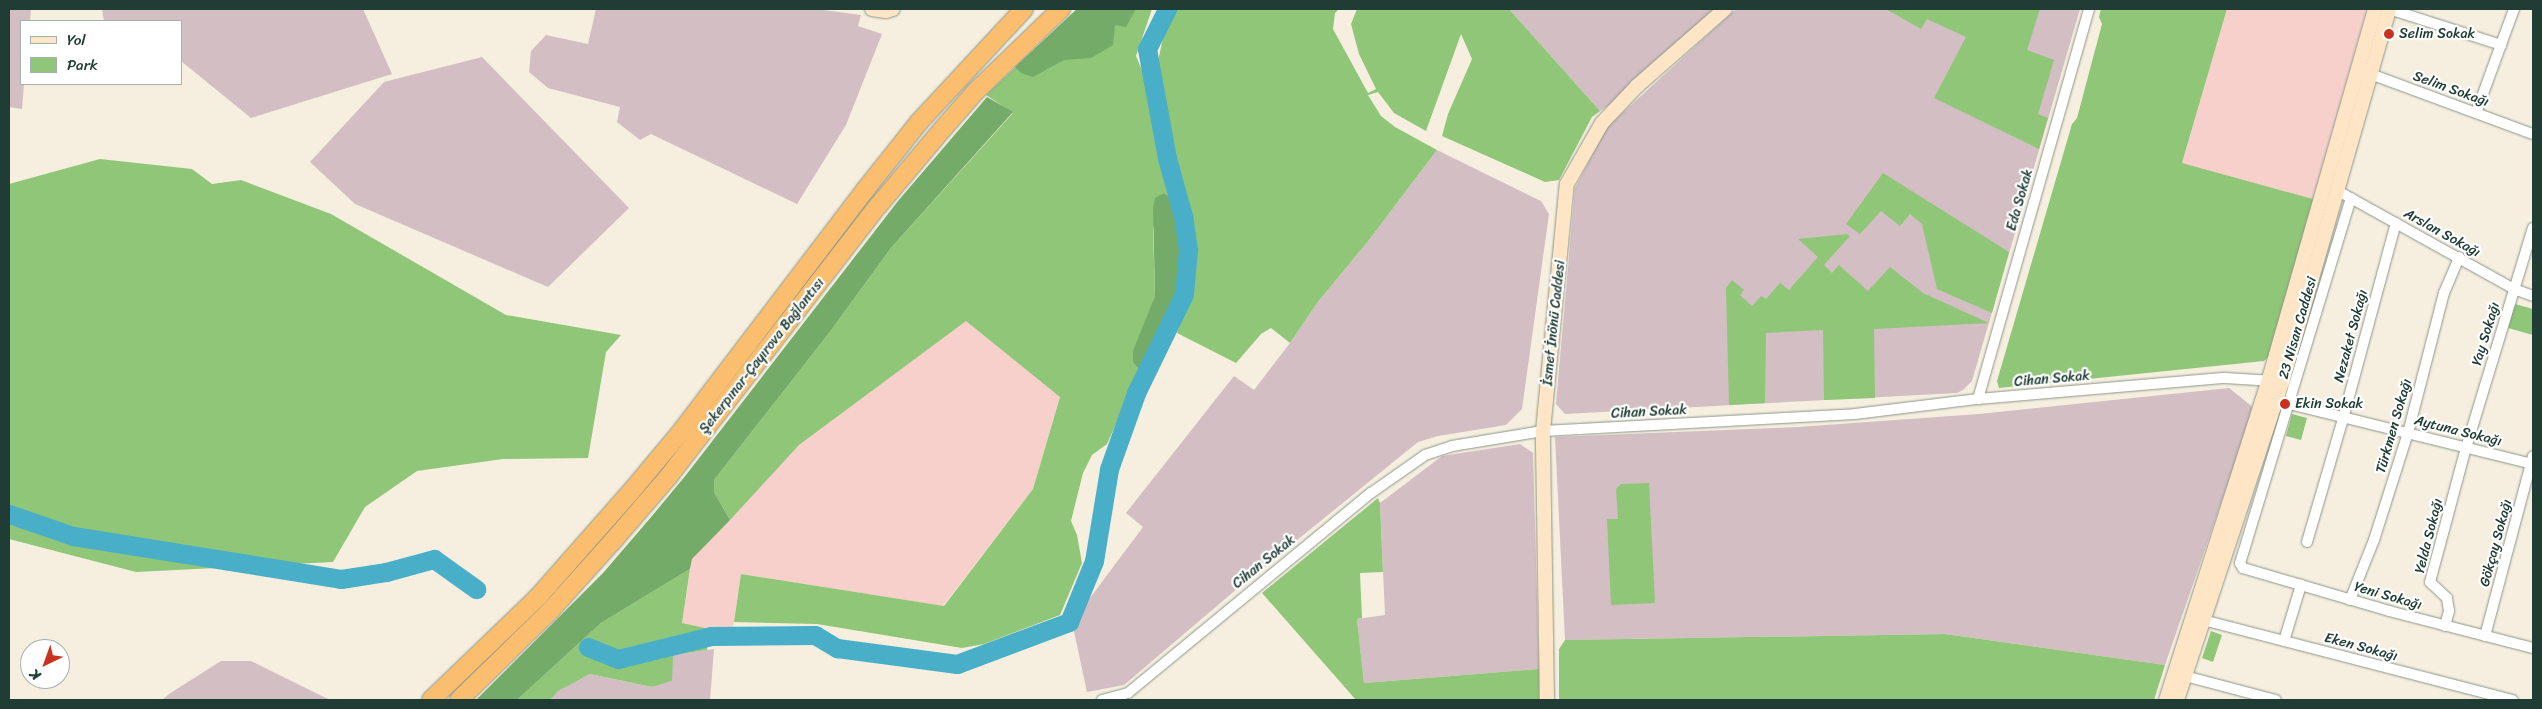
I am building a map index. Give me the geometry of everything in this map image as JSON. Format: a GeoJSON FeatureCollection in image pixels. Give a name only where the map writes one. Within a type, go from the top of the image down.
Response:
{"type":"FeatureCollection","features":[{"type":"Feature","properties":{"kind":"highway","name":"Şekerpınar-Çayırova Bağlantısı"},"geometry":{"type":"LineString","coordinates":[[431,700],[538,597],[634,488],[698,410],[865,190],[920,122],[1024,9]]}},
{"type":"Feature","properties":{"kind":"highway","name":"Şekerpınar-Çayırova Bağlantısı"},"geometry":{"type":"LineString","coordinates":[[459,700],[550,611],[612,542],[669,476],[878,206],[941,130],[1011,56],[1060,9]]}},
{"type":"Feature","properties":{"kind":"street","name":"İsmet İnönü Caddesi"},"geometry":{"type":"LineString","coordinates":[[1547,700],[1543,431],[1567,184],[1602,123],[1637,86],[1725,9]]}},
{"type":"Feature","properties":{"kind":"street","name":"Eda Sokak"},"geometry":{"type":"LineString","coordinates":[[1978,400],[2089,9]]}},
{"type":"Feature","properties":{"kind":"street","name":"23 Nisan Caddesi"},"geometry":{"type":"LineString","coordinates":[[2166,700],[2276,381],[2338,191],[2365,72],[2375,9]]}},
{"type":"Feature","properties":{"kind":"street","name":"23 Nisan Caddesi"},"geometry":{"type":"LineString","coordinates":[[2177,700],[2276,381],[2365,72],[2389,9]]}},
{"type":"Feature","properties":{"kind":"street"},"geometry":{"type":"LineString","coordinates":[[2389,9],[2501,45]]}},
{"type":"Feature","properties":{"kind":"street"},"geometry":{"type":"LineString","coordinates":[[2476,112],[2514,9]]}},
{"type":"Feature","properties":{"kind":"street","name":"Selim Sokağı"},"geometry":{"type":"LineString","coordinates":[[2365,72],[2533,134]]}},
{"type":"Feature","properties":{"kind":"street","name":"Arslan Sokağı"},"geometry":{"type":"LineString","coordinates":[[2338,191],[2514,289],[2533,296]]}},
{"type":"Feature","properties":{"kind":"street"},"geometry":{"type":"LineString","coordinates":[[2290,404],[2351,198]]}},
{"type":"Feature","properties":{"kind":"street","name":"Nezaket Sokağı"},"geometry":{"type":"LineString","coordinates":[[2307,542],[2344,418],[2396,223]]}},
{"type":"Feature","properties":{"kind":"street","name":"Yay Sokağı"},"geometry":{"type":"LineString","coordinates":[[2466,448],[2533,228]]}},
{"type":"Feature","properties":{"kind":"street","name":"Türkmen Sokağı"},"geometry":{"type":"LineString","coordinates":[[2350,600],[2374,540],[2408,433],[2444,293],[2459,258]]}},
{"type":"Feature","properties":{"kind":"street","name":"Cihan Sokak"},"geometry":{"type":"LineString","coordinates":[[1102,700],[1128,693],[1370,493],[1425,455],[1452,446],[1543,431],[1855,414],[1978,400],[2225,378],[2276,381]]}},
{"type":"Feature","properties":{"kind":"street","name":"Aytuna Sokağı"},"geometry":{"type":"LineString","coordinates":[[2290,404],[2466,448],[2533,461]]}},
{"type":"Feature","properties":{"kind":"street","name":"Yeni Sokağı"},"geometry":{"type":"LineString","coordinates":[[2290,404],[2240,562],[2243,568],[2350,600],[2533,648]]}},
{"type":"Feature","properties":{"kind":"street","name":"Yelda Sokağı"},"geometry":{"type":"LineString","coordinates":[[2446,626],[2449,611],[2447,598],[2430,582],[2466,448]]}},
{"type":"Feature","properties":{"kind":"street","name":"Gökçay Sokağı"},"geometry":{"type":"LineString","coordinates":[[2485,636],[2533,461]]}},
{"type":"Feature","properties":{"kind":"street"},"geometry":{"type":"LineString","coordinates":[[2284,641],[2301,585]]}},
{"type":"Feature","properties":{"kind":"street","name":"Eken Sokağı"},"geometry":{"type":"LineString","coordinates":[[2203,620],[2513,700]]}},
{"type":"Feature","properties":{"kind":"street"},"geometry":{"type":"LineString","coordinates":[[2185,676],[2276,700]]}},
{"type":"Feature","properties":{"kind":"shaded area"},"geometry":{"type":"Polygon","coordinates":[[[9,9],[31,9],[30,20],[20,20],[20,85],[24,85],[22,109],[9,107],[9,9]]]}},
{"type":"Feature","properties":{"kind":"shaded area"},"geometry":{"type":"Polygon","coordinates":[[[102,9],[363,9],[392,74],[251,118],[182,62],[182,20],[104,20],[102,9]]]}},
{"type":"Feature","properties":{"kind":"shaded area"},"geometry":{"type":"Polygon","coordinates":[[[596,9],[816,9],[861,15],[858,26],[882,34],[846,125],[797,204],[651,134],[640,140],[617,122],[620,107],[548,88],[529,72],[531,51],[546,35],[588,44],[596,9]]]}},
{"type":"Feature","properties":{"kind":"shaded area"},"geometry":{"type":"Polygon","coordinates":[[[1509,9],[1730,9],[1637,86],[1600,111],[1509,9]]]}},
{"type":"Feature","properties":{"kind":"shaded area"},"geometry":{"type":"Polygon","coordinates":[[[1736,9],[2080,9],[1972,381],[1963,390],[1957,393],[1565,414],[1556,404],[1575,188],[1607,127],[1736,9]]]}},
{"type":"Feature","properties":{"kind":"shaded area"},"geometry":{"type":"Polygon","coordinates":[[[2227,9],[2367,9],[2313,199],[2182,164],[2227,9]]]}},
{"type":"Feature","properties":{"kind":"shaded area"},"geometry":{"type":"Polygon","coordinates":[[[482,57],[629,208],[548,287],[355,204],[310,162],[384,82],[482,57]]]}},
{"type":"Feature","properties":{"kind":"shaded area"},"geometry":{"type":"Polygon","coordinates":[[[1437,150],[1541,201],[1549,214],[1522,409],[1506,425],[1438,436],[1418,442],[1238,588],[1124,685],[1087,692],[1072,622],[1143,527],[1126,513],[1234,376],[1254,390],[1290,343],[1317,303],[1369,240],[1437,150]]]}},
{"type":"Feature","properties":{"kind":"shaded area"},"geometry":{"type":"Polygon","coordinates":[[[966,320],[1060,396],[1033,489],[943,606],[741,574],[732,634],[682,623],[692,559],[799,445],[966,320]]]}},
{"type":"Feature","properties":{"kind":"shaded area"},"geometry":{"type":"Polygon","coordinates":[[[2229,388],[2254,408],[2165,665],[1945,634],[1565,640],[1555,437],[1798,427],[1979,414],[2229,388]]]}},
{"type":"Feature","properties":{"kind":"shaded area"},"geometry":{"type":"Polygon","coordinates":[[[1520,444],[1533,453],[1539,669],[1364,683],[1357,619],[1385,615],[1380,503],[1442,456],[1520,444]]]}},
{"type":"Feature","properties":{"kind":"shaded area"},"geometry":{"type":"Polygon","coordinates":[[[714,649],[710,700],[550,700],[557,691],[590,674],[652,687],[672,681],[672,655],[714,649]]]}},
{"type":"Feature","properties":{"kind":"shaded area"},"geometry":{"type":"Polygon","coordinates":[[[221,661],[251,661],[330,700],[162,700],[221,661]]]}},
{"type":"Feature","properties":{"kind":"green space"},"geometry":{"type":"Polygon","coordinates":[[[1077,9],[1152,9],[1136,56],[1149,87],[1173,199],[1164,193],[1153,229],[1155,296],[1133,363],[1140,370],[1107,444],[1092,455],[1083,473],[1071,521],[1077,535],[1082,563],[1060,615],[984,644],[962,648],[817,624],[734,622],[741,574],[944,606],[1033,489],[1060,397],[966,321],[799,445],[730,520],[714,492],[714,480],[829,333],[891,248],[1013,113],[986,95],[1077,9]]]}},
{"type":"Feature","properties":{"kind":"green space"},"geometry":{"type":"Polygon","coordinates":[[[1077,9],[1136,9],[1126,27],[1115,25],[1113,45],[1091,58],[1064,60],[1033,77],[1021,73],[1015,67],[1077,9]]]}},
{"type":"Feature","properties":{"kind":"green space"},"geometry":{"type":"Polygon","coordinates":[[[1176,9],[1339,9],[1335,13],[1333,29],[1368,93],[1376,89],[1359,54],[1351,24],[1357,9],[1509,9],[1600,111],[1592,117],[1559,180],[1545,182],[1442,136],[1448,114],[1472,59],[1461,34],[1426,131],[1394,113],[1378,92],[1368,95],[1381,116],[1395,127],[1437,150],[1369,240],[1317,303],[1290,343],[1271,328],[1261,334],[1236,363],[1177,333],[1192,285],[1190,212],[1172,162],[1155,75],[1166,24],[1176,9]]]}},
{"type":"Feature","properties":{"kind":"green space"},"geometry":{"type":"Polygon","coordinates":[[[1886,9],[2040,9],[2027,50],[2054,60],[2038,114],[2048,118],[2039,149],[1934,98],[1966,37],[1927,19],[1921,29],[1886,9]]]}},
{"type":"Feature","properties":{"kind":"green space"},"geometry":{"type":"Polygon","coordinates":[[[2101,9],[2227,9],[2182,163],[2313,199],[2270,355],[2264,361],[1999,388],[1997,381],[2072,124],[2077,118],[2102,24],[2099,17],[2101,9]]]}},
{"type":"Feature","properties":{"kind":"green space"},"geometry":{"type":"Polygon","coordinates":[[[987,97],[1013,112],[891,248],[829,333],[714,480],[714,492],[730,520],[692,559],[690,569],[601,623],[517,700],[476,700],[603,573],[652,516],[686,475],[898,201],[987,97]]]}},
{"type":"Feature","properties":{"kind":"green space"},"geometry":{"type":"Polygon","coordinates":[[[100,159],[192,169],[212,184],[241,180],[331,214],[506,315],[621,335],[606,352],[588,458],[503,459],[417,471],[365,507],[333,562],[136,572],[9,539],[9,184],[100,159]]]}},
{"type":"Feature","properties":{"kind":"green space"},"geometry":{"type":"Polygon","coordinates":[[[1883,173],[2009,252],[1992,313],[1937,289],[1922,224],[1910,214],[1900,226],[1881,211],[1860,234],[1846,224],[1883,173]]]}},
{"type":"Feature","properties":{"kind":"green space"},"geometry":{"type":"Polygon","coordinates":[[[1164,193],[1173,199],[1178,211],[1183,248],[1179,296],[1140,370],[1133,363],[1133,351],[1155,296],[1153,208],[1155,198],[1164,193]]]}},
{"type":"Feature","properties":{"kind":"green space"},"geometry":{"type":"Polygon","coordinates":[[[1847,234],[1850,236],[1824,265],[1832,273],[1839,265],[1868,291],[1890,267],[1923,293],[1989,323],[1874,329],[1875,398],[1824,400],[1823,330],[1766,333],[1765,403],[1729,405],[1726,288],[1732,280],[1744,290],[1740,295],[1752,306],[1761,296],[1766,299],[1780,283],[1789,290],[1818,257],[1798,239],[1847,234]]]}},
{"type":"Feature","properties":{"kind":"green space"},"geometry":{"type":"Polygon","coordinates":[[[2515,304],[2533,309],[2533,335],[2508,328],[2515,304]]]}},
{"type":"Feature","properties":{"kind":"green space"},"geometry":{"type":"Polygon","coordinates":[[[2292,414],[2307,418],[2301,440],[2286,436],[2292,414]]]}},
{"type":"Feature","properties":{"kind":"green space"},"geometry":{"type":"Polygon","coordinates":[[[1649,483],[1655,603],[1611,605],[1607,519],[1618,519],[1616,489],[1621,484],[1649,483]]]}},
{"type":"Feature","properties":{"kind":"green space"},"geometry":{"type":"Polygon","coordinates":[[[1378,498],[1380,503],[1383,572],[1360,573],[1362,618],[1357,619],[1364,683],[1539,669],[1539,700],[1356,700],[1262,593],[1378,498]]]}},
{"type":"Feature","properties":{"kind":"green space"},"geometry":{"type":"Polygon","coordinates":[[[690,569],[682,623],[710,629],[707,650],[673,655],[672,681],[652,687],[590,674],[558,691],[550,700],[517,700],[601,623],[690,569]]]}},
{"type":"Feature","properties":{"kind":"green space"},"geometry":{"type":"Polygon","coordinates":[[[2211,631],[2222,635],[2213,662],[2202,658],[2211,631]]]}},
{"type":"Feature","properties":{"kind":"green space"},"geometry":{"type":"Polygon","coordinates":[[[1945,634],[2165,665],[2154,700],[1559,700],[1559,649],[1565,640],[1945,634]]]}},
{"type":"Feature","properties":{"kind":"waterway"},"geometry":{"type":"LineString","coordinates":[[588,647],[618,659],[711,636],[815,635],[837,648],[957,664],[1069,622],[1094,561],[1109,469],[1136,393],[1184,294],[1188,250],[1183,216],[1167,158],[1147,49],[1167,9]]}},
{"type":"Feature","properties":{"kind":"waterway"},"geometry":{"type":"LineString","coordinates":[[9,514],[73,536],[341,579],[386,572],[434,559],[476,589]]}},
{"type":"Feature","properties":{"kind":"place","name":"Selim Sokak"},"geometry":{"type":"Point","coordinates":[2389,34]}},
{"type":"Feature","properties":{"kind":"place","name":"Ekin Sokak"},"geometry":{"type":"Point","coordinates":[2285,404]}}]}
